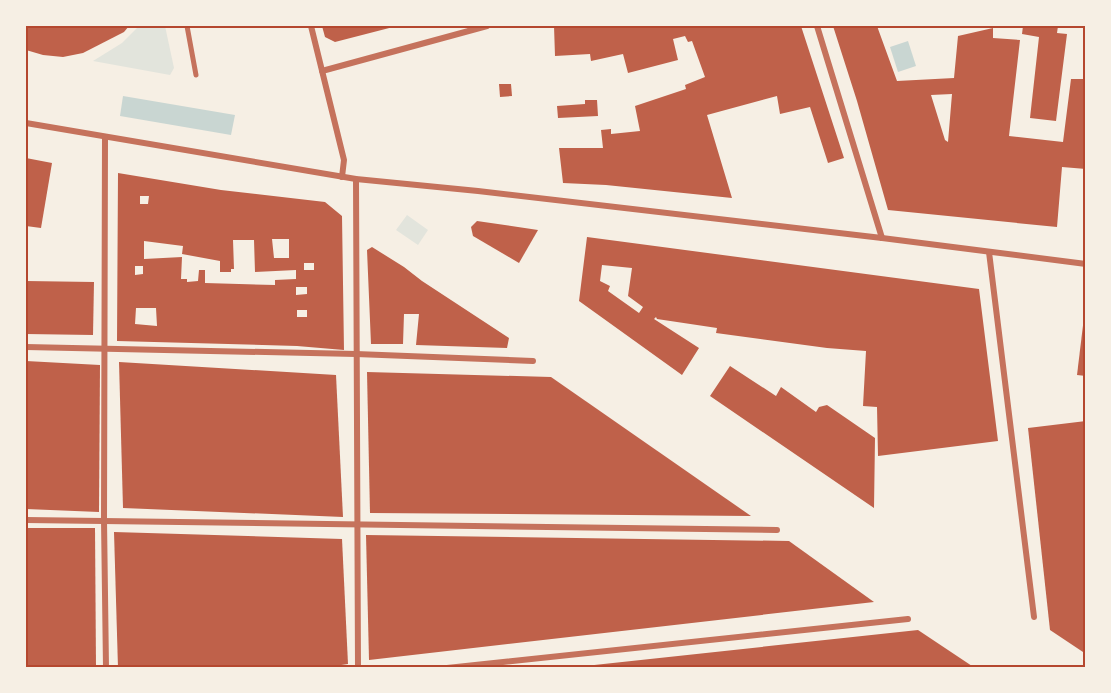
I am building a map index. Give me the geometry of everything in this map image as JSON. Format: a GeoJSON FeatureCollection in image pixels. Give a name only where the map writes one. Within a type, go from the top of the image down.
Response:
{"type":"FeatureCollection","features":[{"type":"Feature","properties":{"kind":"street"},"geometry":{"type":"LineString","coordinates":[[187,26],[196,75]]}},
{"type":"Feature","properties":{"kind":"street"},"geometry":{"type":"LineString","coordinates":[[311,26],[344,160],[342,177]]}},
{"type":"Feature","properties":{"kind":"street"},"geometry":{"type":"LineString","coordinates":[[322,71],[487,26]]}},
{"type":"Feature","properties":{"kind":"street"},"geometry":{"type":"LineString","coordinates":[[818,26],[882,238]]}},
{"type":"Feature","properties":{"kind":"street"},"geometry":{"type":"LineString","coordinates":[[26,123],[356,179],[882,238],[1086,264]]}},
{"type":"Feature","properties":{"kind":"street"},"geometry":{"type":"LineString","coordinates":[[105,137],[106,668]]}},
{"type":"Feature","properties":{"kind":"street"},"geometry":{"type":"LineString","coordinates":[[356,179],[358,668]]}},
{"type":"Feature","properties":{"kind":"street"},"geometry":{"type":"LineString","coordinates":[[989,252],[1034,617]]}},
{"type":"Feature","properties":{"kind":"street"},"geometry":{"type":"LineString","coordinates":[[26,347],[356,354],[534,361]]}},
{"type":"Feature","properties":{"kind":"street"},"geometry":{"type":"LineString","coordinates":[[26,520],[777,530]]}},
{"type":"Feature","properties":{"kind":"street"},"geometry":{"type":"LineString","coordinates":[[447,668],[908,619]]}},
{"type":"Feature","properties":{"kind":"shaded area"},"geometry":{"type":"Polygon","coordinates":[[[139,26],[165,26],[174,68],[170,75],[93,61],[122,43],[139,26]]]}},
{"type":"Feature","properties":{"kind":"shaded area"},"geometry":{"type":"Polygon","coordinates":[[[908,41],[916,66],[898,72],[890,47],[908,41]]]}},
{"type":"Feature","properties":{"kind":"shaded area"},"geometry":{"type":"Polygon","coordinates":[[[123,96],[235,115],[231,135],[120,116],[123,96]]]}},
{"type":"Feature","properties":{"kind":"shaded area"},"geometry":{"type":"Polygon","coordinates":[[[407,215],[428,230],[418,245],[396,230],[407,215]]]}},
{"type":"Feature","properties":{"kind":"building"},"geometry":{"type":"Polygon","coordinates":[[[26,26],[129,26],[124,32],[83,53],[63,57],[26,50],[26,26]]]}},
{"type":"Feature","properties":{"kind":"building"},"geometry":{"type":"Polygon","coordinates":[[[322,26],[397,26],[335,42],[325,37],[322,26]]]}},
{"type":"Feature","properties":{"kind":"building"},"geometry":{"type":"Polygon","coordinates":[[[554,26],[801,26],[844,158],[828,163],[810,107],[780,114],[777,96],[707,115],[732,198],[606,185],[563,183],[559,148],[603,148],[601,130],[611,129],[611,134],[640,131],[635,106],[686,89],[685,85],[705,77],[692,41],[688,42],[685,36],[673,39],[678,60],[628,73],[623,54],[591,61],[590,54],[555,56],[554,26]]]}},
{"type":"Feature","properties":{"kind":"building"},"geometry":{"type":"Polygon","coordinates":[[[833,26],[877,26],[897,81],[954,78],[958,36],[993,28],[993,38],[1020,40],[1009,136],[1063,142],[1071,79],[1086,79],[1086,169],[1062,167],[1057,227],[888,210],[833,26]],[[952,94],[931,95],[945,140],[948,142],[952,94]]]}},
{"type":"Feature","properties":{"kind":"building"},"geometry":{"type":"Polygon","coordinates":[[[1023,26],[1058,26],[1057,33],[1067,34],[1056,121],[1030,118],[1039,37],[1022,34],[1023,26]]]}},
{"type":"Feature","properties":{"kind":"building"},"geometry":{"type":"Polygon","coordinates":[[[499,84],[511,84],[512,96],[500,97],[499,84]]]}},
{"type":"Feature","properties":{"kind":"building"},"geometry":{"type":"Polygon","coordinates":[[[585,100],[597,100],[598,116],[558,118],[557,106],[585,104],[585,100]]]}},
{"type":"Feature","properties":{"kind":"building"},"geometry":{"type":"Polygon","coordinates":[[[26,158],[52,163],[41,228],[26,226],[26,158]]]}},
{"type":"Feature","properties":{"kind":"building"},"geometry":{"type":"Polygon","coordinates":[[[118,173],[221,190],[325,202],[342,216],[344,350],[297,346],[117,341],[118,173]],[[140,196],[140,204],[148,204],[149,196],[140,196]],[[272,239],[274,258],[289,258],[289,239],[272,239]],[[233,240],[234,269],[231,269],[231,272],[220,272],[220,261],[182,254],[183,246],[144,241],[144,259],[182,257],[181,279],[187,279],[187,282],[198,281],[199,270],[205,270],[205,283],[275,285],[275,280],[296,279],[296,270],[255,272],[254,240],[233,240]],[[304,263],[304,270],[314,270],[314,263],[304,263]],[[135,266],[135,275],[143,274],[143,266],[135,266]],[[296,287],[296,295],[307,294],[307,287],[296,287]],[[136,308],[135,324],[157,326],[156,308],[136,308]],[[297,310],[297,317],[307,317],[307,310],[297,310]]]}},
{"type":"Feature","properties":{"kind":"building"},"geometry":{"type":"Polygon","coordinates":[[[477,221],[538,230],[519,263],[473,236],[471,227],[477,221]]]}},
{"type":"Feature","properties":{"kind":"building"},"geometry":{"type":"Polygon","coordinates":[[[587,237],[979,289],[998,441],[878,456],[877,407],[863,406],[866,351],[716,333],[717,328],[656,317],[654,319],[699,348],[682,375],[579,301],[587,237]],[[602,265],[600,281],[610,286],[608,291],[639,313],[643,307],[628,296],[632,268],[602,265]]]}},
{"type":"Feature","properties":{"kind":"building"},"geometry":{"type":"Polygon","coordinates":[[[372,247],[509,338],[507,348],[416,345],[419,314],[404,314],[403,344],[371,344],[367,250],[372,247]]]}},
{"type":"Feature","properties":{"kind":"building"},"geometry":{"type":"Polygon","coordinates":[[[26,281],[94,282],[93,335],[26,334],[26,281]]]}},
{"type":"Feature","properties":{"kind":"building"},"geometry":{"type":"Polygon","coordinates":[[[1084,317],[1086,317],[1086,376],[1077,375],[1084,317]]]}},
{"type":"Feature","properties":{"kind":"building"},"geometry":{"type":"Polygon","coordinates":[[[26,361],[100,365],[99,512],[26,509],[26,361]]]}},
{"type":"Feature","properties":{"kind":"building"},"geometry":{"type":"Polygon","coordinates":[[[119,362],[336,375],[343,517],[123,508],[119,362]]]}},
{"type":"Feature","properties":{"kind":"building"},"geometry":{"type":"Polygon","coordinates":[[[730,366],[776,396],[781,387],[816,412],[819,407],[827,405],[875,438],[874,508],[710,396],[730,366]]]}},
{"type":"Feature","properties":{"kind":"building"},"geometry":{"type":"Polygon","coordinates":[[[367,372],[551,377],[751,516],[370,513],[367,372]]]}},
{"type":"Feature","properties":{"kind":"building"},"geometry":{"type":"Polygon","coordinates":[[[1086,421],[1086,654],[1050,630],[1028,428],[1086,421]]]}},
{"type":"Feature","properties":{"kind":"building"},"geometry":{"type":"Polygon","coordinates":[[[26,528],[95,528],[96,668],[26,668],[26,528]]]}},
{"type":"Feature","properties":{"kind":"building"},"geometry":{"type":"Polygon","coordinates":[[[114,532],[342,539],[348,664],[321,668],[118,668],[114,532]]]}},
{"type":"Feature","properties":{"kind":"building"},"geometry":{"type":"Polygon","coordinates":[[[366,535],[789,541],[874,602],[369,660],[366,535]]]}},
{"type":"Feature","properties":{"kind":"building"},"geometry":{"type":"Polygon","coordinates":[[[918,630],[975,668],[585,668],[585,666],[918,630]]]}}]}
